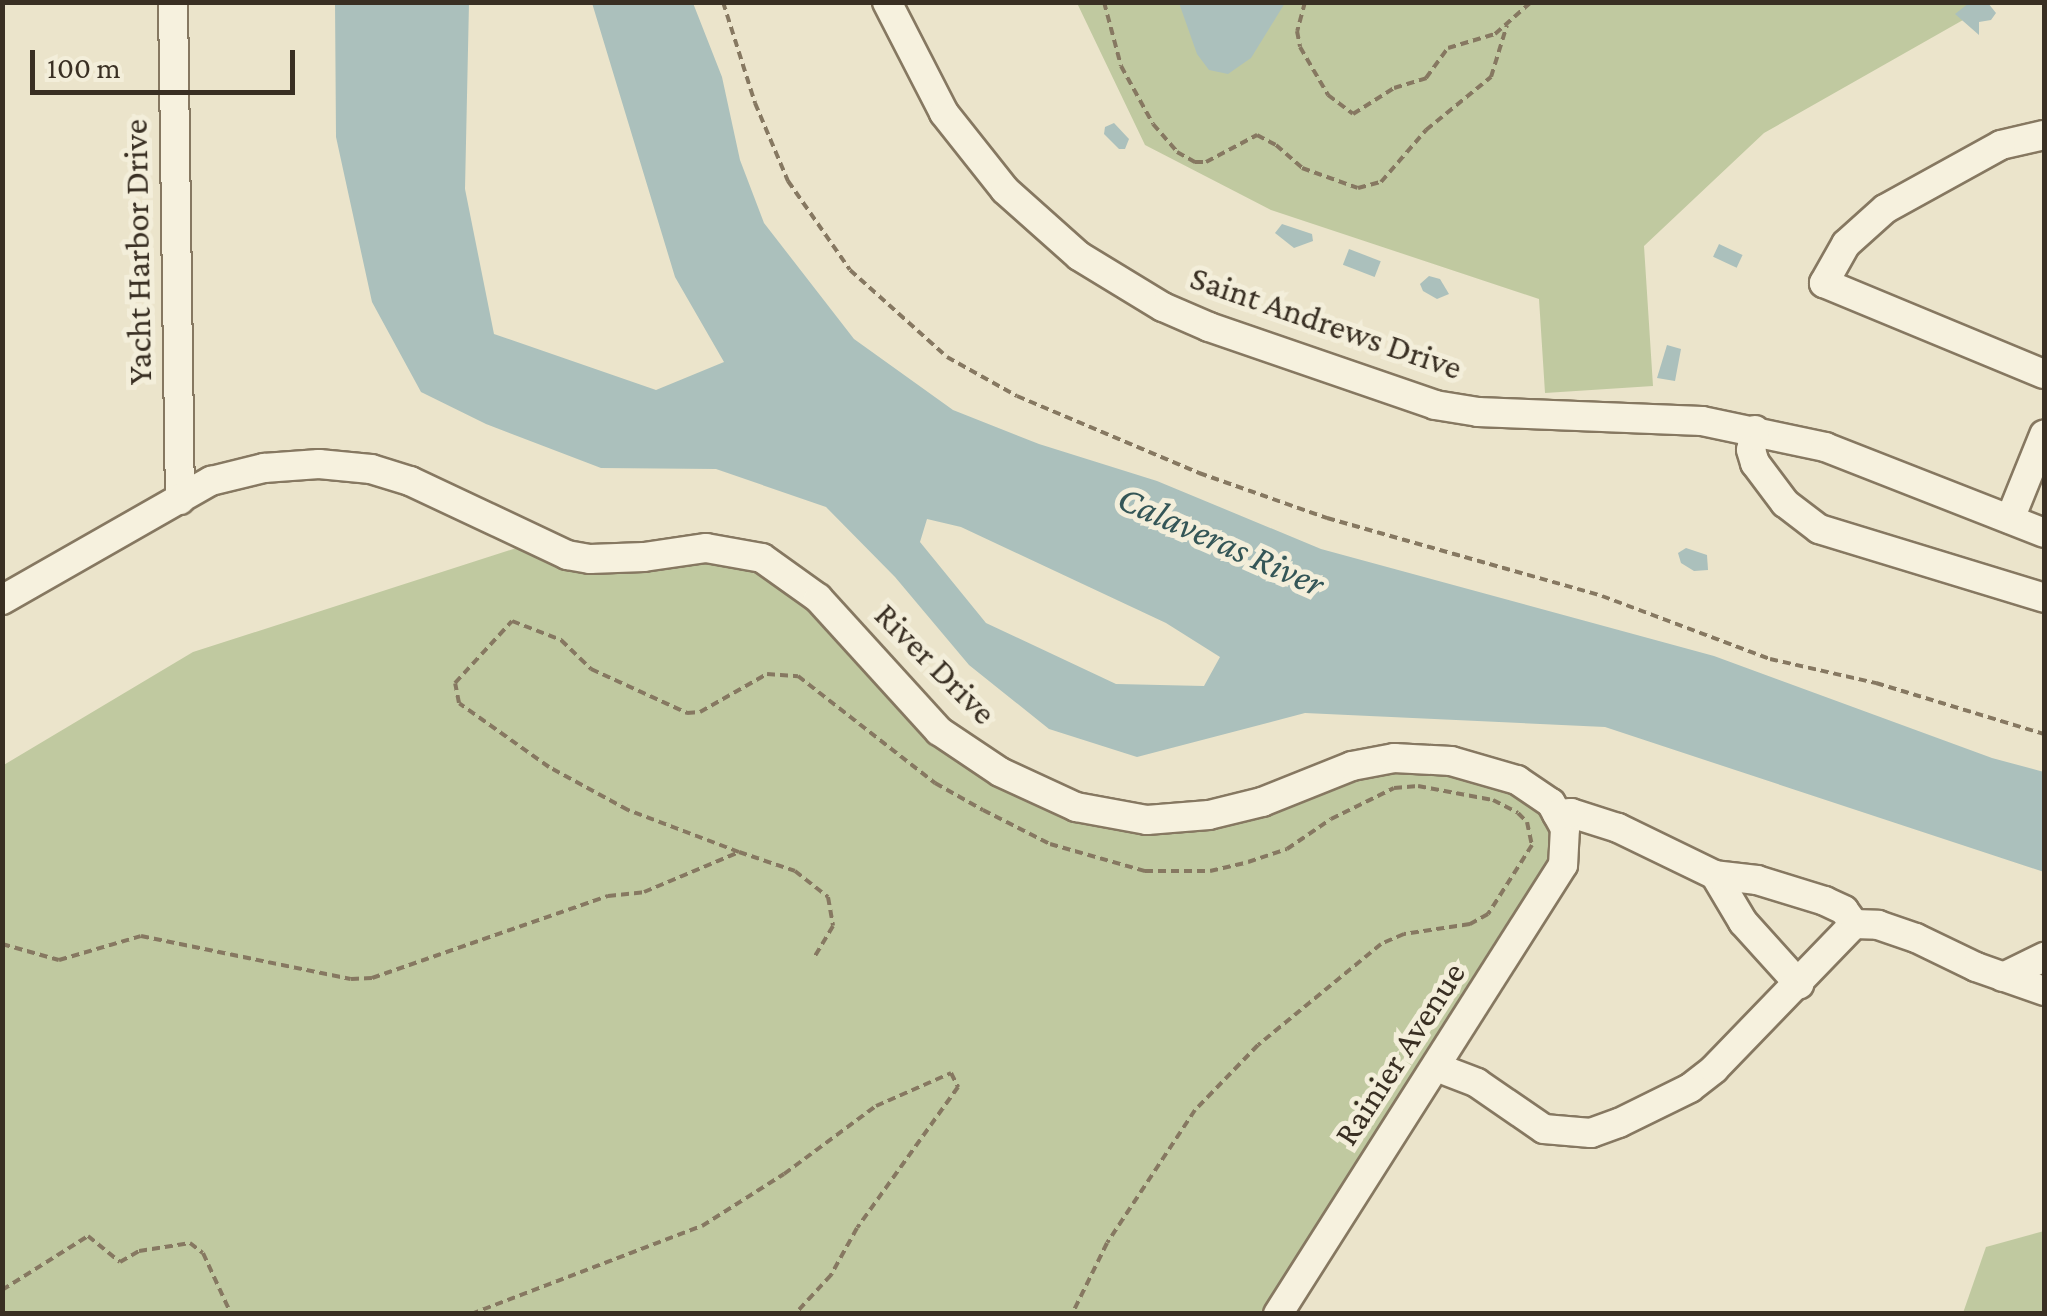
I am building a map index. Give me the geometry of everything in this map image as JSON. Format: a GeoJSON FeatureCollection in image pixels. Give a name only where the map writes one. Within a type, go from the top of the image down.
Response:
{"type":"FeatureCollection","features":[{"type":"Feature","properties":{"kind":"street","name":"Yacht Harbor Drive"},"geometry":{"type":"LineString","coordinates":[[173,2],[180,500]]}},
{"type":"Feature","properties":{"kind":"street","name":"Saint Andrews Drive"},"geometry":{"type":"LineString","coordinates":[[887,2],[944,113],[1005,190],[1079,256],[1163,307],[1227,334],[1435,405],[1519,414],[1641,416],[1755,430],[1877,464],[2044,533]]}},
{"type":"Feature","properties":{"kind":"street"},"geometry":{"type":"LineString","coordinates":[[2044,135],[2001,146],[1886,209],[1846,244],[1824,283],[2044,374]]}},
{"type":"Feature","properties":{"kind":"street"},"geometry":{"type":"LineString","coordinates":[[1755,430],[1754,463],[1785,503],[1820,529],[2044,598]]}},
{"type":"Feature","properties":{"kind":"street"},"geometry":{"type":"LineString","coordinates":[[2010,519],[2044,434]]}},
{"type":"Feature","properties":{"kind":"street","name":"River Drive"},"geometry":{"type":"LineString","coordinates":[[2,600],[211,480],[264,468],[319,464],[371,469],[410,481],[535,542],[590,560],[706,548],[762,558],[818,598],[906,698],[950,739],[1000,772],[1076,807],[1147,820],[1197,817],[1262,802],[1352,766],[1412,758],[1470,765],[1516,780],[1551,803],[1561,821]]}},
{"type":"Feature","properties":{"kind":"street"},"geometry":{"type":"LineString","coordinates":[[1561,821],[1571,813],[1618,828],[1714,874],[1757,880],[1826,901],[1844,910],[1854,924],[1878,926],[1916,938],[2044,992]]}},
{"type":"Feature","properties":{"kind":"street","name":"Rainier Avenue"},"geometry":{"type":"LineString","coordinates":[[1278,1314],[1554,882],[1566,845],[1561,821]]}},
{"type":"Feature","properties":{"kind":"street"},"geometry":{"type":"LineString","coordinates":[[1714,874],[1743,922],[1799,984]]}},
{"type":"Feature","properties":{"kind":"street"},"geometry":{"type":"LineString","coordinates":[[1449,1072],[1477,1083],[1544,1129],[1590,1133],[1690,1088],[1799,984],[1854,924]]}},
{"type":"Feature","properties":{"kind":"street"},"geometry":{"type":"LineString","coordinates":[[2003,977],[2044,957]]}},
{"type":"Feature","properties":{"kind":"path"},"geometry":{"type":"LineString","coordinates":[[723,2],[755,103],[788,181],[850,270],[947,357],[1017,396],[1199,473],[1327,518],[1602,596],[1770,658],[1876,683],[2044,734]]}},
{"type":"Feature","properties":{"kind":"path"},"geometry":{"type":"LineString","coordinates":[[1104,2],[1121,66],[1138,100],[1167,142],[1187,158],[1214,160],[1256,136],[1276,145],[1302,168],[1358,188],[1381,182],[1426,130],[1484,86],[1496,71],[1506,25]]}},
{"type":"Feature","properties":{"kind":"path"},"geometry":{"type":"LineString","coordinates":[[1305,2],[1297,31],[1300,47],[1328,95],[1353,114],[1394,88],[1426,78],[1456,43],[1485,39],[1530,2]]}},
{"type":"Feature","properties":{"kind":"path"},"geometry":{"type":"LineString","coordinates":[[815,956],[833,926],[828,898],[795,871],[651,821],[550,767],[459,702],[455,683],[512,621],[561,640],[592,669],[686,713],[700,712],[768,674],[788,672],[820,691],[935,783],[983,810],[1050,844],[1145,871],[1210,871],[1261,858],[1287,849],[1330,819],[1394,788],[1418,786],[1493,800],[1527,822],[1532,846],[1488,914],[1470,924],[1404,934],[1381,944],[1258,1046],[1195,1110],[1107,1243],[1072,1314]]}},
{"type":"Feature","properties":{"kind":"path"},"geometry":{"type":"LineString","coordinates":[[2,944],[59,960],[140,936],[351,979],[372,978],[608,896],[644,892],[739,852]]}},
{"type":"Feature","properties":{"kind":"path"},"geometry":{"type":"LineString","coordinates":[[471,1314],[702,1226],[784,1174],[876,1106],[951,1073],[958,1087],[857,1228],[831,1275],[795,1314]]}},
{"type":"Feature","properties":{"kind":"path"},"geometry":{"type":"LineString","coordinates":[[2,1290],[88,1236],[120,1262],[147,1249],[190,1243],[203,1252],[231,1314]]}},
{"type":"Feature","properties":{"kind":"green space"},"geometry":{"type":"Polygon","coordinates":[[[1077,3],[1993,3],[1764,133],[1644,246],[1653,386],[1545,393],[1539,299],[1271,210],[1145,145],[1077,3]]]}},
{"type":"Feature","properties":{"kind":"green space"},"geometry":{"type":"Polygon","coordinates":[[[535,542],[762,558],[939,731],[1076,807],[1185,819],[1412,757],[1551,803],[1567,845],[1278,1313],[3,1313],[2,766],[193,652],[535,542]]]}},
{"type":"Feature","properties":{"kind":"green space"},"geometry":{"type":"Polygon","coordinates":[[[2044,1231],[2044,1313],[1963,1313],[1986,1247],[2044,1231]]]}},
{"type":"Feature","properties":{"kind":"water","name":"Calaveras River"},"geometry":{"type":"Polygon","coordinates":[[[335,3],[469,3],[465,189],[494,334],[656,390],[724,362],[675,277],[592,3],[693,3],[722,77],[740,160],[764,223],[854,339],[953,410],[1039,444],[1157,481],[1321,549],[1714,656],[1992,758],[2044,772],[2044,872],[1605,727],[1305,713],[1137,757],[1049,729],[969,665],[895,577],[826,507],[716,469],[601,468],[486,424],[421,392],[372,302],[336,137],[335,3]],[[927,519],[920,542],[986,623],[1116,684],[1204,686],[1220,657],[1166,623],[961,527],[927,519]]]}},
{"type":"Feature","properties":{"kind":"water"},"geometry":{"type":"Polygon","coordinates":[[[1179,3],[1285,3],[1251,58],[1228,74],[1209,70],[1197,54],[1179,3]]]}},
{"type":"Feature","properties":{"kind":"water"},"geometry":{"type":"Polygon","coordinates":[[[1969,3],[1988,3],[1996,13],[1991,20],[1979,22],[1979,35],[1955,14],[1969,3]]]}},
{"type":"Feature","properties":{"kind":"water"},"geometry":{"type":"Polygon","coordinates":[[[1114,123],[1129,139],[1125,149],[1119,149],[1104,134],[1105,127],[1114,123]]]}},
{"type":"Feature","properties":{"kind":"water"},"geometry":{"type":"Polygon","coordinates":[[[1282,224],[1312,234],[1313,241],[1294,248],[1275,233],[1282,224]]]}},
{"type":"Feature","properties":{"kind":"water"},"geometry":{"type":"Polygon","coordinates":[[[1719,244],[1743,255],[1737,268],[1713,257],[1719,244]]]}},
{"type":"Feature","properties":{"kind":"water"},"geometry":{"type":"Polygon","coordinates":[[[1349,249],[1381,261],[1375,277],[1343,265],[1349,249]]]}},
{"type":"Feature","properties":{"kind":"water"},"geometry":{"type":"Polygon","coordinates":[[[1429,276],[1440,279],[1449,294],[1437,299],[1423,291],[1420,284],[1429,276]]]}},
{"type":"Feature","properties":{"kind":"water"},"geometry":{"type":"Polygon","coordinates":[[[1667,345],[1681,349],[1675,381],[1657,378],[1667,345]]]}},
{"type":"Feature","properties":{"kind":"water"},"geometry":{"type":"Polygon","coordinates":[[[1686,548],[1707,555],[1708,570],[1694,571],[1681,563],[1678,553],[1686,548]]]}}]}
